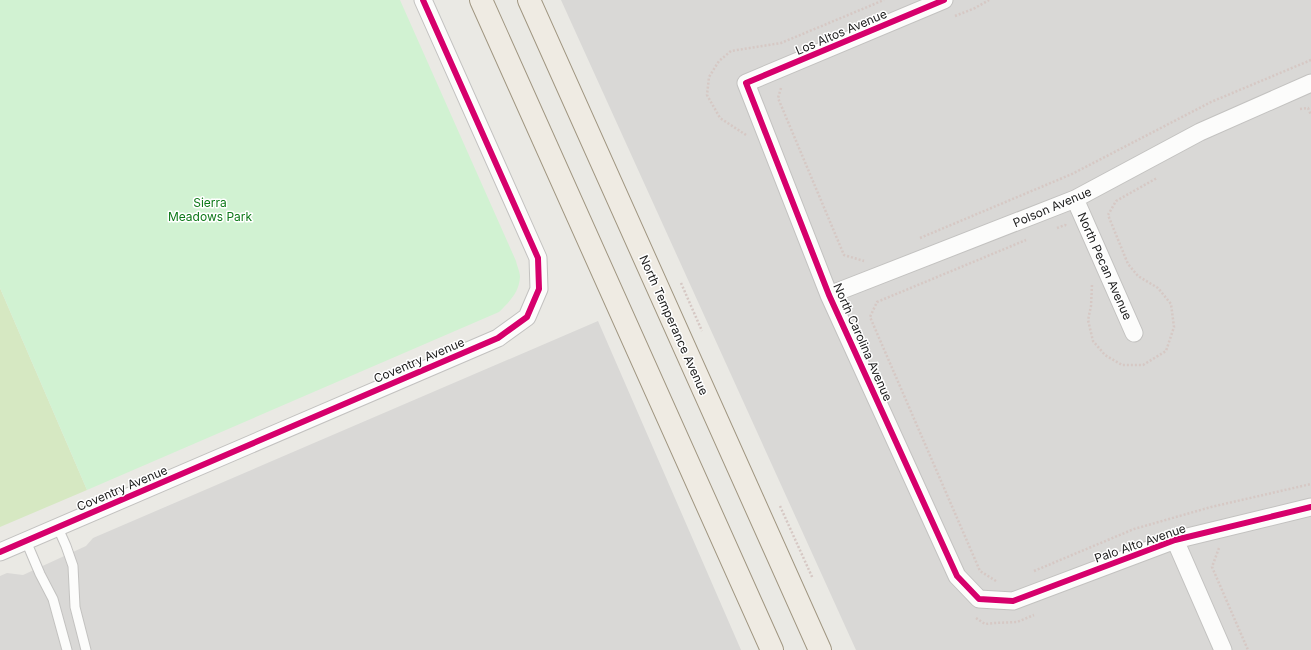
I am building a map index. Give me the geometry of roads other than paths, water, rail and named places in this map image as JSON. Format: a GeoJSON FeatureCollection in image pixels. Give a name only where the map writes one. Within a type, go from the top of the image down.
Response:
{"type":"FeatureCollection","features":[{"type":"Feature","properties":{"kind":"main road"},"geometry":{"type":"LineString","coordinates":[[481,0],[772,650]]}},
{"type":"Feature","properties":{"kind":"main road","name":"North Temperance Avenue"},"geometry":{"type":"LineString","coordinates":[[529,0],[820,650]]}},
{"type":"Feature","properties":{"kind":"street","name":"Coventry Avenue"},"geometry":{"type":"LineString","coordinates":[[0,552],[498,338],[527,317],[539,289],[538,258],[423,0]]}},
{"type":"Feature","properties":{"kind":"street","name":"Los Altos Avenue"},"geometry":{"type":"LineString","coordinates":[[746,83],[944,0]]}},
{"type":"Feature","properties":{"kind":"street","name":"North Carolina Avenue"},"geometry":{"type":"LineString","coordinates":[[746,83],[829,295],[957,576],[979,599]]}},
{"type":"Feature","properties":{"kind":"street","name":"Polson Avenue"},"geometry":{"type":"LineString","coordinates":[[829,295],[1076,199],[1200,132],[1311,83]]}},
{"type":"Feature","properties":{"kind":"street","name":"North Pecan Avenue"},"geometry":{"type":"LineString","coordinates":[[1076,199],[1134,333]]}},
{"type":"Feature","properties":{"kind":"street","name":"Palo Alto Avenue"},"geometry":{"type":"LineString","coordinates":[[979,599],[1013,600],[1175,540],[1311,506]]}},
{"type":"Feature","properties":{"kind":"street"},"geometry":{"type":"LineString","coordinates":[[1175,540],[1223,650]]}},
{"type":"Feature","properties":{"kind":"lane"},"geometry":{"type":"LineString","coordinates":[[58,528],[73,566],[75,607],[86,650]]}},
{"type":"Feature","properties":{"kind":"lane"},"geometry":{"type":"LineString","coordinates":[[26,541],[40,574],[53,598],[67,650]]}},
{"type":"Feature","properties":{"kind":"park label","name":"Sierra Meadows Park"},"geometry":{"type":"Point","coordinates":[210,209]}}]}
